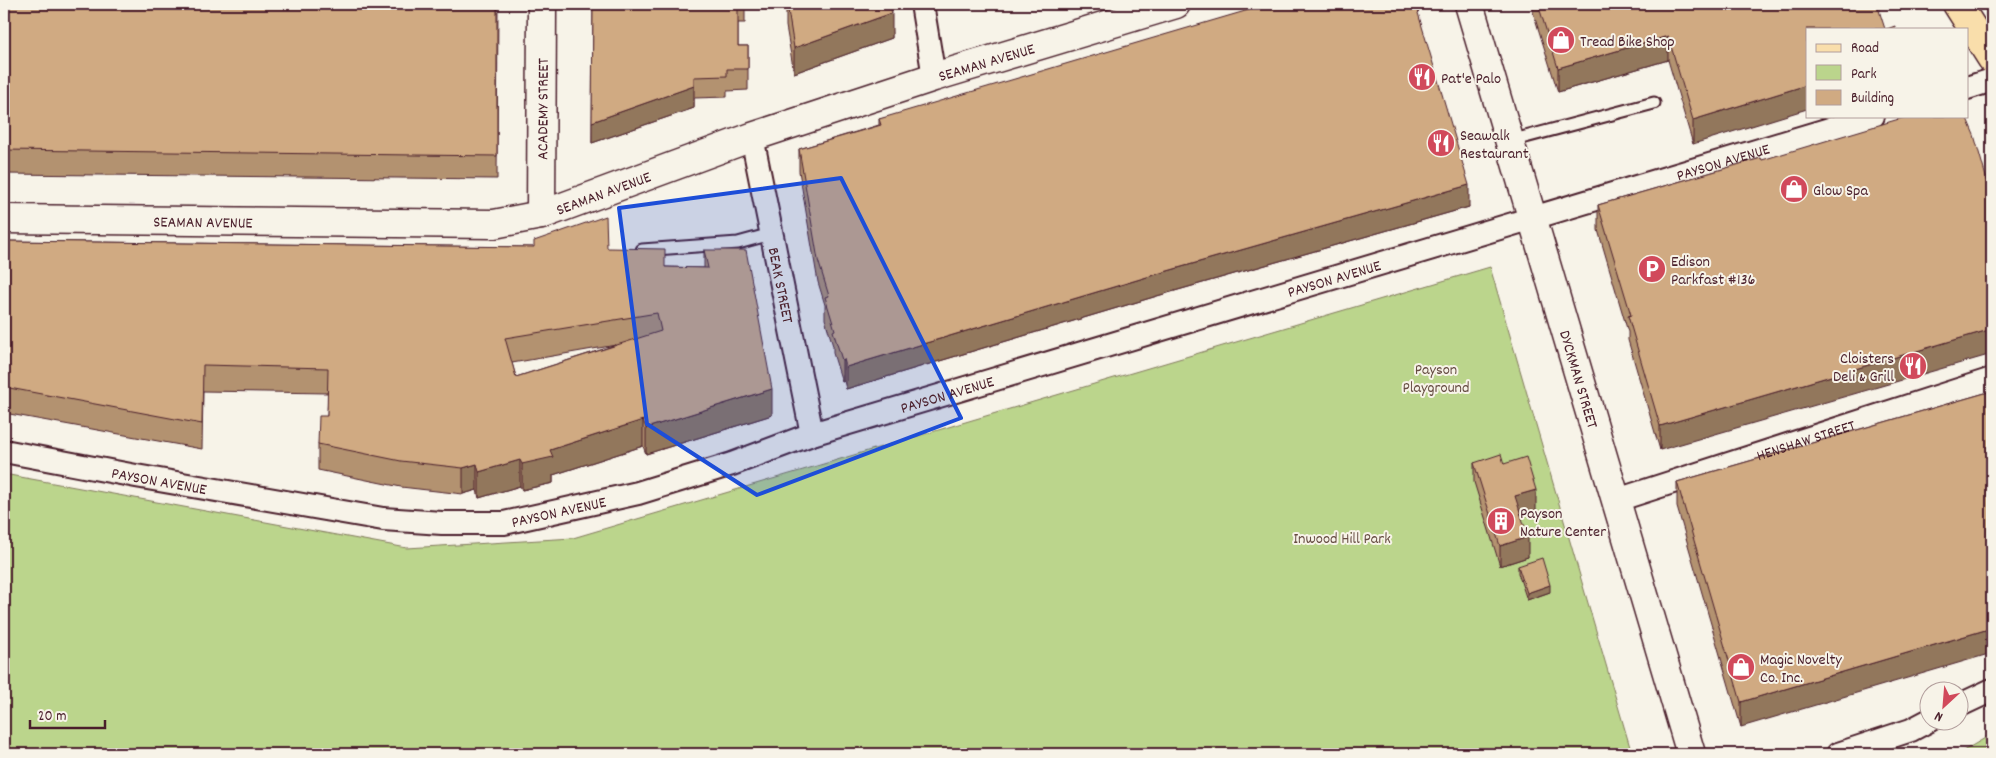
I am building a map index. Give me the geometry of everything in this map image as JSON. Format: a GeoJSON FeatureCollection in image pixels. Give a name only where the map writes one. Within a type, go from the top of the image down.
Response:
{"type":"FeatureCollection","features":[{"type":"Feature","properties":{"kind":"main road"},"geometry":{"type":"LineString","coordinates":[[1957,4],[1992,59]]}},
{"type":"Feature","properties":{"kind":"street","name":"ACADEMY STREET"},"geometry":{"type":"LineString","coordinates":[[542,4],[542,214]]}},
{"type":"Feature","properties":{"kind":"street"},"geometry":{"type":"LineString","coordinates":[[922,4],[934,77]]}},
{"type":"Feature","properties":{"kind":"street","name":"SEAMAN AVENUE"},"geometry":{"type":"LineString","coordinates":[[4,219],[494,224],[542,214],[752,137],[934,77],[1176,4]]}},
{"type":"Feature","properties":{"kind":"street","name":"DYCKMAN STREET"},"geometry":{"type":"LineString","coordinates":[[1469,4],[1691,754]]}},
{"type":"Feature","properties":{"kind":"street"},"geometry":{"type":"LineString","coordinates":[[1968,88],[1992,80]]}},
{"type":"Feature","properties":{"kind":"street","name":"PAYSON AVENUE"},"geometry":{"type":"LineString","coordinates":[[4,451],[383,519],[442,523],[504,523],[638,493],[732,464],[812,434],[1866,118]]}},
{"type":"Feature","properties":{"kind":"street","name":"BEAK STREET"},"geometry":{"type":"LineString","coordinates":[[752,137],[812,434]]}},
{"type":"Feature","properties":{"kind":"street","name":"HENSHAW STREET"},"geometry":{"type":"LineString","coordinates":[[1617,500],[1992,379]]}},
{"type":"Feature","properties":{"kind":"street"},"geometry":{"type":"LineString","coordinates":[[1968,701],[1992,690]]}},
{"type":"Feature","properties":{"kind":"street"},"geometry":{"type":"LineString","coordinates":[[1838,754],[1918,726]]}},
{"type":"Feature","properties":{"kind":"lane"},"geometry":{"type":"LineString","coordinates":[[1510,141],[1654,103]]}},
{"type":"Feature","properties":{"kind":"lane"},"geometry":{"type":"LineString","coordinates":[[635,250],[738,243],[771,234]]}},
{"type":"Feature","properties":{"kind":"highlighted area"},"geometry":{"type":"Polygon","coordinates":[[[841,178],[961,418],[757,495],[647,424],[619,208],[841,178]]]}},
{"type":"Feature","properties":{"kind":"green space","name":"Inwood Hill Park"},"geometry":{"type":"Polygon","coordinates":[[[1490,267],[1632,754],[4,754],[4,474],[407,548],[573,538],[1490,267]]]}},
{"type":"Feature","properties":{"kind":"green space"},"geometry":{"type":"Polygon","coordinates":[[[1992,734],[1992,754],[1958,754],[1992,734]]]}},
{"type":"Feature","properties":{"kind":"building"},"geometry":{"type":"Polygon","coordinates":[[[4,4],[497,4],[497,156],[4,150],[4,4]]]}},
{"type":"Feature","properties":{"kind":"building"},"geometry":{"type":"Polygon","coordinates":[[[593,4],[738,4],[738,46],[748,46],[748,69],[727,69],[727,76],[694,77],[694,86],[592,122],[593,4]]]}},
{"type":"Feature","properties":{"kind":"building"},"geometry":{"type":"Polygon","coordinates":[[[787,4],[890,4],[892,13],[794,48],[787,4]]]}},
{"type":"Feature","properties":{"kind":"building"},"geometry":{"type":"Polygon","coordinates":[[[1269,4],[1417,4],[1418,13],[1469,185],[1157,274],[846,367],[833,331],[835,330],[825,297],[829,296],[818,260],[799,149],[881,125],[879,119],[1269,4]]]}},
{"type":"Feature","properties":{"kind":"building"},"geometry":{"type":"Polygon","coordinates":[[[1538,4],[1877,4],[1885,28],[1806,28],[1806,85],[1693,120],[1668,36],[1558,68],[1538,4]]]}},
{"type":"Feature","properties":{"kind":"building"},"geometry":{"type":"Polygon","coordinates":[[[1902,118],[1967,118],[1974,135],[1992,198],[1992,329],[1660,426],[1628,316],[1631,315],[1598,205],[1761,158],[1762,160],[1902,118]]]}},
{"type":"Feature","properties":{"kind":"building"},"geometry":{"type":"Polygon","coordinates":[[[606,216],[607,248],[665,249],[665,267],[708,268],[704,250],[746,250],[772,389],[646,428],[643,420],[550,450],[553,457],[522,464],[520,460],[479,472],[477,464],[463,468],[401,461],[318,444],[319,416],[327,416],[328,368],[203,365],[202,424],[4,387],[4,241],[534,247],[534,241],[606,216]],[[657,313],[505,338],[516,377],[661,331],[657,313]]]}},
{"type":"Feature","properties":{"kind":"building"},"geometry":{"type":"Polygon","coordinates":[[[1992,391],[1992,628],[1741,702],[1677,482],[1992,391]]]}},
{"type":"Feature","properties":{"kind":"building","name":"Payson Nature Center"},"geometry":{"type":"Polygon","coordinates":[[[1501,454],[1504,464],[1526,457],[1536,490],[1515,496],[1528,537],[1500,546],[1474,463],[1501,454]]]}},
{"type":"Feature","properties":{"kind":"building"},"geometry":{"type":"Polygon","coordinates":[[[1542,558],[1550,585],[1527,593],[1518,566],[1542,558]]]}},
{"type":"Feature","properties":{"kind":"place","name":"Tread Bike Shop"},"geometry":{"type":"Point","coordinates":[1561,40]}},
{"type":"Feature","properties":{"kind":"place","name":"Pat'e Palo"},"geometry":{"type":"Point","coordinates":[1422,77]}},
{"type":"Feature","properties":{"kind":"place","name":"Seawalk Restaurant"},"geometry":{"type":"Point","coordinates":[1441,143]}},
{"type":"Feature","properties":{"kind":"place","name":"Glow Spa"},"geometry":{"type":"Point","coordinates":[1794,189]}},
{"type":"Feature","properties":{"kind":"place","name":"Edison Parkfast #136"},"geometry":{"type":"Point","coordinates":[1652,269]}},
{"type":"Feature","properties":{"kind":"place","name":"Cloisters Deli & Grill"},"geometry":{"type":"Point","coordinates":[1913,366]}},
{"type":"Feature","properties":{"kind":"place","name":"Payson Nature Center"},"geometry":{"type":"Point","coordinates":[1501,521]}},
{"type":"Feature","properties":{"kind":"place","name":"Magic Novelty Co. Inc."},"geometry":{"type":"Point","coordinates":[1741,667]}},
{"type":"Feature","properties":{"kind":"park label","name":"Payson Playground"},"geometry":{"type":"Point","coordinates":[1436,377]}}]}
